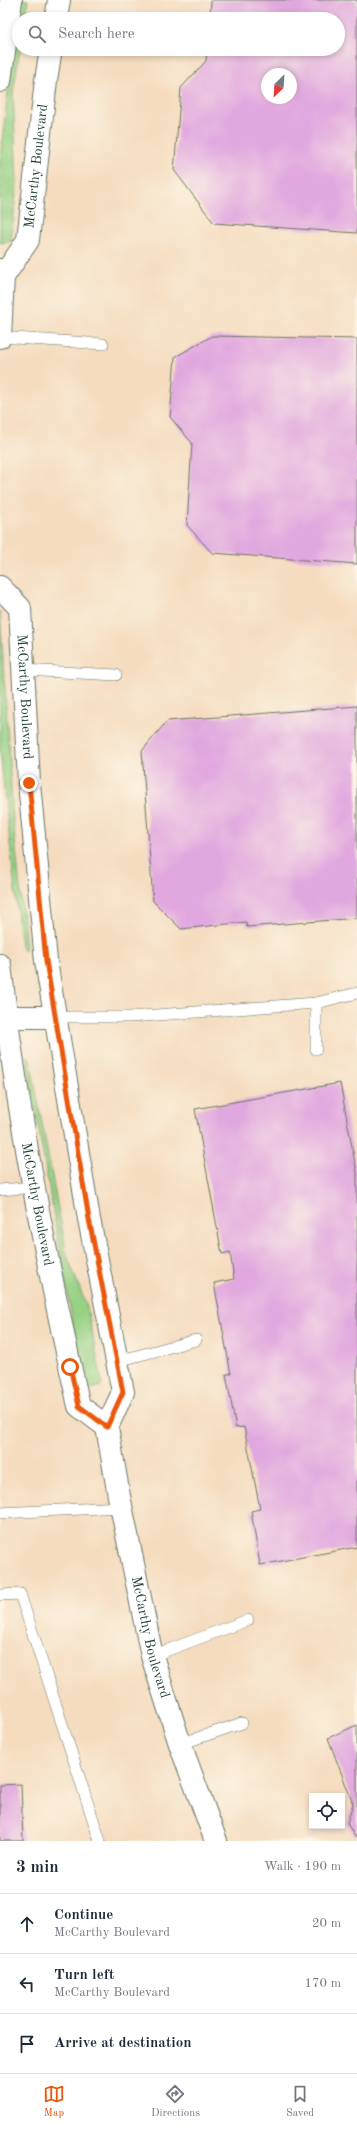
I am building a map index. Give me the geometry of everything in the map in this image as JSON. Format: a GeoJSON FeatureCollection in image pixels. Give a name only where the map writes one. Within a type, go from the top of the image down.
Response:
{"type":"FeatureCollection","features":[{"type":"Feature","properties":{"kind":"main road"},"geometry":{"type":"LineString","coordinates":[[0,81],[11,0]]}},
{"type":"Feature","properties":{"kind":"main road"},"geometry":{"type":"LineString","coordinates":[[57,12],[60,0]]}},
{"type":"Feature","properties":{"kind":"main road","name":"McCarthy Boulevard"},"geometry":{"type":"LineString","coordinates":[[0,337],[1,274],[28,240],[50,56]]}},
{"type":"Feature","properties":{"kind":"main road","name":"McCarthy Boulevard"},"geometry":{"type":"LineString","coordinates":[[0,587],[20,608],[30,799],[46,961],[89,1219],[123,1392],[107,1427],[152,1656],[180,1744],[216,1841]]}},
{"type":"Feature","properties":{"kind":"main road","name":"McCarthy Boulevard"},"geometry":{"type":"LineString","coordinates":[[0,965],[3,1017],[79,1406],[107,1427]]}},
{"type":"Feature","properties":{"kind":"main road"},"geometry":{"type":"LineString","coordinates":[[3,1017],[56,1017]]}},
{"type":"Feature","properties":{"kind":"lane"},"geometry":{"type":"LineString","coordinates":[[0,337],[103,344]]}},
{"type":"Feature","properties":{"kind":"lane"},"geometry":{"type":"LineString","coordinates":[[23,670],[116,675]]}},
{"type":"Feature","properties":{"kind":"lane"},"geometry":{"type":"LineString","coordinates":[[56,1017],[130,1017],[316,1004],[357,993]]}},
{"type":"Feature","properties":{"kind":"lane"},"geometry":{"type":"LineString","coordinates":[[316,1004],[316,1049]]}},
{"type":"Feature","properties":{"kind":"lane"},"geometry":{"type":"LineString","coordinates":[[0,1190],[35,1187]]}},
{"type":"Feature","properties":{"kind":"lane"},"geometry":{"type":"LineString","coordinates":[[118,1361],[196,1340]]}},
{"type":"Feature","properties":{"kind":"lane"},"geometry":{"type":"LineString","coordinates":[[0,1513],[122,1507]]}},
{"type":"Feature","properties":{"kind":"lane"},"geometry":{"type":"LineString","coordinates":[[0,1595],[20,1594],[100,1841]]}},
{"type":"Feature","properties":{"kind":"lane"},"geometry":{"type":"LineString","coordinates":[[152,1656],[248,1620]]}},
{"type":"Feature","properties":{"kind":"lane"},"geometry":{"type":"LineString","coordinates":[[180,1744],[242,1723]]}},
{"type":"Feature","properties":{"kind":"green space"},"geometry":{"type":"Polygon","coordinates":[[[21,0],[28,0],[26,12],[19,12],[21,0]]]}},
{"type":"Feature","properties":{"kind":"green space"},"geometry":{"type":"Polygon","coordinates":[[[13,56],[19,56],[13,92],[17,183],[11,241],[0,243],[0,158],[13,56]]]}},
{"type":"Feature","properties":{"kind":"green space"},"geometry":{"type":"Polygon","coordinates":[[[0,611],[13,821],[26,947],[24,951],[21,946],[0,751],[0,611]]]}},
{"type":"Feature","properties":{"kind":"green space"},"geometry":{"type":"Polygon","coordinates":[[[28,1056],[30,1059],[67,1256],[87,1307],[102,1383],[101,1386],[88,1390],[84,1387],[26,1057],[28,1056]]]}},
{"type":"Feature","properties":{"kind":"building"},"geometry":{"type":"Polygon","coordinates":[[[211,0],[357,0],[357,233],[214,223],[174,170],[181,88],[206,61],[206,56],[345,56],[345,12],[210,12],[211,0]]]}},
{"type":"Feature","properties":{"kind":"building"},"geometry":{"type":"Polygon","coordinates":[[[212,336],[357,339],[357,564],[212,553],[187,525],[192,443],[170,417],[175,357],[212,336]]]}},
{"type":"Feature","properties":{"kind":"building"},"geometry":{"type":"Polygon","coordinates":[[[357,706],[357,918],[247,927],[246,922],[181,929],[153,901],[142,751],[167,721],[357,706]]]}},
{"type":"Feature","properties":{"kind":"building"},"geometry":{"type":"Polygon","coordinates":[[[340,1083],[357,1173],[357,1547],[260,1565],[251,1511],[260,1509],[244,1427],[236,1428],[226,1374],[231,1374],[214,1283],[234,1279],[230,1252],[222,1254],[195,1109],[340,1083]]]}},
{"type":"Feature","properties":{"kind":"building"},"geometry":{"type":"Polygon","coordinates":[[[357,1725],[357,1836],[355,1837],[347,1823],[353,1804],[328,1738],[357,1725]]]}},
{"type":"Feature","properties":{"kind":"building"},"geometry":{"type":"Polygon","coordinates":[[[21,1784],[23,1841],[0,1841],[0,1785],[21,1784]]]}},
{"type":"Feature","properties":{"kind":"route"},"geometry":{"type":"LineString","coordinates":[[29,783],[46,961],[89,1219],[123,1392],[107,1427],[79,1406],[70,1367]]}}]}
